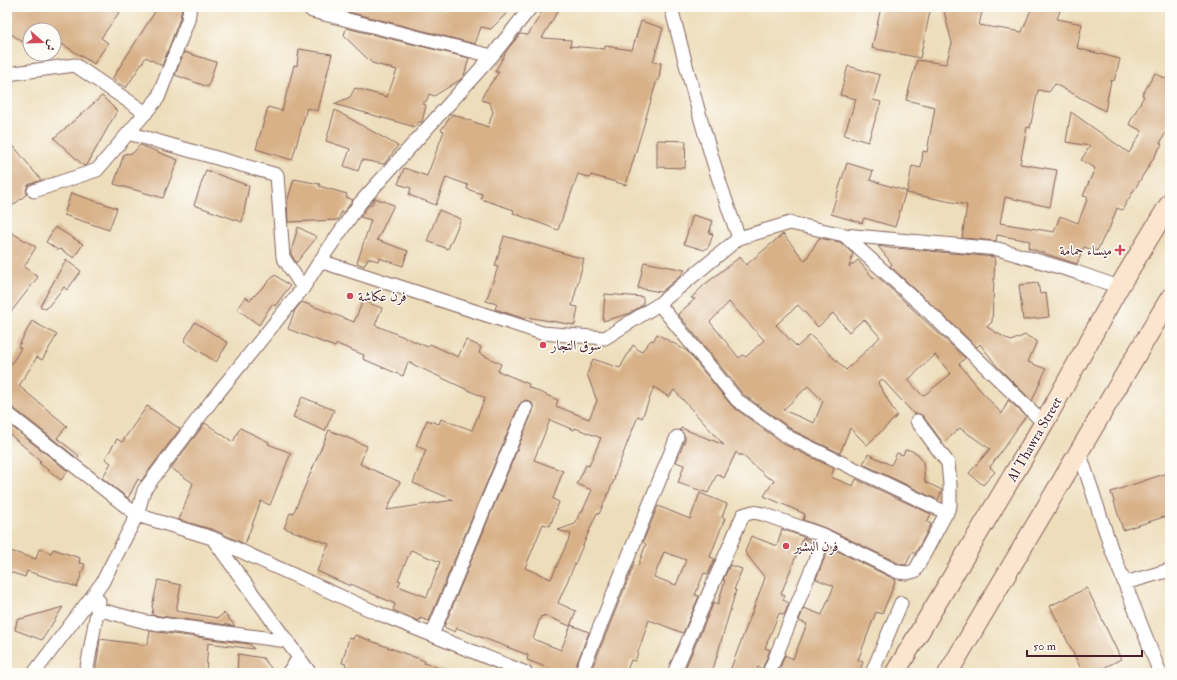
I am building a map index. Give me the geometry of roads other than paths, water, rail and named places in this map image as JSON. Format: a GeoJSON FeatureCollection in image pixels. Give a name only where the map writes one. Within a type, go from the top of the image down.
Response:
{"type":"FeatureCollection","features":[{"type":"Feature","properties":{"kind":"main road","name":"Al Thawra Street"},"geometry":{"type":"LineString","coordinates":[[895,673],[1044,423],[1119,288],[1170,202]]}},
{"type":"Feature","properties":{"kind":"main road"},"geometry":{"type":"LineString","coordinates":[[948,673],[1170,298]]}},
{"type":"Feature","properties":{"kind":"street"},"geometry":{"type":"LineString","coordinates":[[34,192],[97,170],[158,98],[188,20],[190,7]]}},
{"type":"Feature","properties":{"kind":"street"},"geometry":{"type":"LineString","coordinates":[[308,7],[312,11],[492,56]]}},
{"type":"Feature","properties":{"kind":"street"},"geometry":{"type":"LineString","coordinates":[[34,673],[102,583],[137,515],[144,490],[213,400],[303,288],[360,203],[492,56],[530,7]]}},
{"type":"Feature","properties":{"kind":"street"},"geometry":{"type":"LineString","coordinates":[[671,7],[692,90],[721,190],[739,238]]}},
{"type":"Feature","properties":{"kind":"street"},"geometry":{"type":"LineString","coordinates":[[7,74],[75,65],[146,112]]}},
{"type":"Feature","properties":{"kind":"street"},"geometry":{"type":"LineString","coordinates":[[128,133],[277,175],[283,257],[303,288]]}},
{"type":"Feature","properties":{"kind":"street"},"geometry":{"type":"LineString","coordinates":[[320,261],[542,332],[605,338],[659,304],[739,238],[790,223],[844,235],[998,249],[1076,272],[1119,288]]}},
{"type":"Feature","properties":{"kind":"street"},"geometry":{"type":"LineString","coordinates":[[844,235],[931,314],[1044,423]]}},
{"type":"Feature","properties":{"kind":"street"},"geometry":{"type":"LineString","coordinates":[[659,304],[737,400],[790,438],[947,513]]}},
{"type":"Feature","properties":{"kind":"street"},"geometry":{"type":"LineString","coordinates":[[432,635],[526,408]]}},
{"type":"Feature","properties":{"kind":"street"},"geometry":{"type":"LineString","coordinates":[[7,413],[137,515],[212,538],[375,612],[526,673]]}},
{"type":"Feature","properties":{"kind":"street"},"geometry":{"type":"LineString","coordinates":[[674,673],[743,515],[753,512],[764,514],[825,536],[898,572],[907,573],[915,571],[950,506],[948,463],[917,421]]}},
{"type":"Feature","properties":{"kind":"street"},"geometry":{"type":"LineString","coordinates":[[581,673],[677,437]]}},
{"type":"Feature","properties":{"kind":"street"},"geometry":{"type":"LineString","coordinates":[[1079,451],[1112,551],[1160,673]]}},
{"type":"Feature","properties":{"kind":"street"},"geometry":{"type":"LineString","coordinates":[[769,673],[825,536]]}},
{"type":"Feature","properties":{"kind":"street"},"geometry":{"type":"LineString","coordinates":[[212,538],[310,673]]}},
{"type":"Feature","properties":{"kind":"street"},"geometry":{"type":"LineString","coordinates":[[1125,583],[1170,570]]}},
{"type":"Feature","properties":{"kind":"street"},"geometry":{"type":"LineString","coordinates":[[86,673],[102,583]]}},
{"type":"Feature","properties":{"kind":"street"},"geometry":{"type":"LineString","coordinates":[[872,673],[900,603]]}},
{"type":"Feature","properties":{"kind":"street"},"geometry":{"type":"LineString","coordinates":[[97,609],[146,622],[287,641]]}},
{"type":"Feature","properties":{"kind":"street"},"geometry":{"type":"LineString","coordinates":[[288,673],[299,658]]}},
{"type":"Feature","properties":{"kind":"place","name":"ميساء حمامة"},"geometry":{"type":"Point","coordinates":[1120,250]}},
{"type":"Feature","properties":{"kind":"place","name":"فرن عكاشة"},"geometry":{"type":"Point","coordinates":[350,296]}},
{"type":"Feature","properties":{"kind":"place","name":"سوق التجار"},"geometry":{"type":"Point","coordinates":[543,345]}},
{"type":"Feature","properties":{"kind":"place","name":"فرن البشير"},"geometry":{"type":"Point","coordinates":[786,546]}}]}
